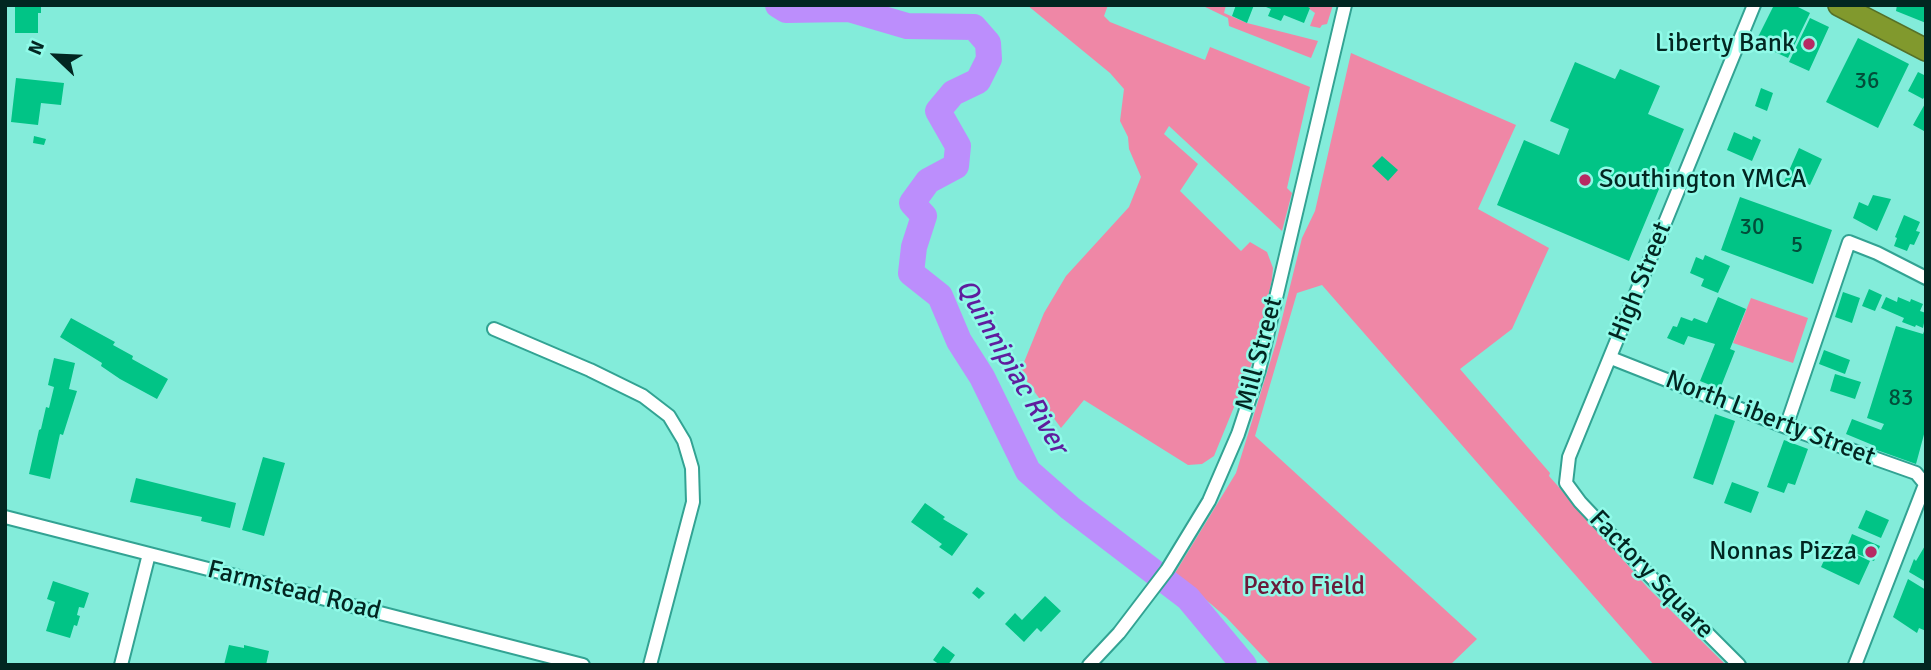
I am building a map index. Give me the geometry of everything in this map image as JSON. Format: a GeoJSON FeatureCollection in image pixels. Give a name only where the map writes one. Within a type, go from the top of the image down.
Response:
{"type":"FeatureCollection","features":[{"type":"Feature","properties":{"kind":"highway"},"geometry":{"type":"LineString","coordinates":[[1839,5],[1926,50]]}},
{"type":"Feature","properties":{"kind":"street","name":"Mill Street"},"geometry":{"type":"LineString","coordinates":[[1089,665],[1101,654],[1167,570],[1214,491],[1238,434],[1259,370],[1345,5]]}},
{"type":"Feature","properties":{"kind":"street","name":"High Street"},"geometry":{"type":"LineString","coordinates":[[1566,482],[1569,457],[1754,5]]}},
{"type":"Feature","properties":{"kind":"street"},"geometry":{"type":"LineString","coordinates":[[1786,427],[1849,242],[1926,278]]}},
{"type":"Feature","properties":{"kind":"street"},"geometry":{"type":"LineString","coordinates":[[494,330],[590,370],[643,396],[669,416],[684,441],[692,468],[693,502],[650,665]]}},
{"type":"Feature","properties":{"kind":"street","name":"North Liberty Street"},"geometry":{"type":"LineString","coordinates":[[1611,358],[1786,427],[1916,473],[1926,484]]}},
{"type":"Feature","properties":{"kind":"street","name":"Factory Square"},"geometry":{"type":"LineString","coordinates":[[1566,482],[1575,496],[1627,552],[1739,665]]}},
{"type":"Feature","properties":{"kind":"street"},"geometry":{"type":"LineString","coordinates":[[1856,665],[1926,484]]}},
{"type":"Feature","properties":{"kind":"street","name":"Farmstead Road"},"geometry":{"type":"LineString","coordinates":[[5,517],[583,665]]}},
{"type":"Feature","properties":{"kind":"street"},"geometry":{"type":"LineString","coordinates":[[121,665],[149,554]]}},
{"type":"Feature","properties":{"kind":"street"},"geometry":{"type":"LineString","coordinates":[[1101,654],[1110,665]]}},
{"type":"Feature","properties":{"kind":"green space"},"geometry":{"type":"Polygon","coordinates":[[[1027,5],[1108,5],[1104,16],[1110,22],[1205,60],[1210,47],[1310,87],[1287,188],[1292,193],[1282,231],[1169,126],[1164,134],[1198,164],[1180,191],[1241,251],[1250,242],[1267,252],[1273,268],[1252,363],[1214,456],[1202,464],[1188,465],[1084,400],[1061,428],[1020,372],[1044,313],[1066,276],[1129,207],[1141,177],[1120,121],[1124,89],[1110,73],[1027,5]]]}},
{"type":"Feature","properties":{"kind":"green space"},"geometry":{"type":"Polygon","coordinates":[[[1201,5],[1226,5],[1224,13],[1247,23],[1318,41],[1311,58],[1229,26],[1228,18],[1201,5]]]}},
{"type":"Feature","properties":{"kind":"green space"},"geometry":{"type":"Polygon","coordinates":[[[1304,5],[1333,5],[1327,24],[1320,28],[1310,26],[1315,13],[1304,5]]]}},
{"type":"Feature","properties":{"kind":"green space","name":"Pexto Field"},"geometry":{"type":"Polygon","coordinates":[[[1351,53],[1516,125],[1478,209],[1549,248],[1512,329],[1460,369],[1550,473],[1549,476],[1648,588],[1726,665],[1654,665],[1322,285],[1297,293],[1255,436],[1477,639],[1450,665],[1271,665],[1226,617],[1175,573],[1236,473],[1276,343],[1302,238],[1315,211],[1351,53]]]}},
{"type":"Feature","properties":{"kind":"green space"},"geometry":{"type":"Polygon","coordinates":[[[1751,298],[1808,318],[1793,363],[1733,343],[1751,298]]]}},
{"type":"Feature","properties":{"kind":"building"},"geometry":{"type":"Polygon","coordinates":[[[15,5],[41,5],[41,13],[38,13],[38,33],[15,33],[15,5]]]}},
{"type":"Feature","properties":{"kind":"building"},"geometry":{"type":"Polygon","coordinates":[[[1236,5],[1254,5],[1247,23],[1232,16],[1236,5]]]}},
{"type":"Feature","properties":{"kind":"building"},"geometry":{"type":"Polygon","coordinates":[[[1261,5],[1304,5],[1310,8],[1304,23],[1284,15],[1281,21],[1268,16],[1271,9],[1261,5]]]}},
{"type":"Feature","properties":{"kind":"building"},"geometry":{"type":"Polygon","coordinates":[[[1774,5],[1794,5],[1810,13],[1788,58],[1755,43],[1774,5]]]}},
{"type":"Feature","properties":{"kind":"building"},"geometry":{"type":"Polygon","coordinates":[[[1897,5],[1926,5],[1926,23],[1896,11],[1897,5]]]}},
{"type":"Feature","properties":{"kind":"building","name":"Liberty Bank"},"geometry":{"type":"Polygon","coordinates":[[[1810,18],[1829,27],[1809,71],[1789,62],[1810,18]]]}},
{"type":"Feature","properties":{"kind":"building"},"geometry":{"type":"Polygon","coordinates":[[[1858,38],[1909,64],[1878,128],[1826,102],[1858,38]]]}},
{"type":"Feature","properties":{"kind":"building","name":"Southington YMCA"},"geometry":{"type":"Polygon","coordinates":[[[1575,62],[1615,79],[1620,69],[1660,86],[1648,114],[1684,129],[1629,261],[1497,205],[1524,140],[1559,155],[1569,129],[1550,121],[1575,62]]]}},
{"type":"Feature","properties":{"kind":"building"},"geometry":{"type":"Polygon","coordinates":[[[1918,72],[1926,76],[1926,94],[1923,99],[1908,91],[1918,72]]]}},
{"type":"Feature","properties":{"kind":"building"},"geometry":{"type":"Polygon","coordinates":[[[16,78],[64,83],[61,105],[41,103],[38,125],[11,122],[16,78]]]}},
{"type":"Feature","properties":{"kind":"building"},"geometry":{"type":"Polygon","coordinates":[[[1761,88],[1773,93],[1767,111],[1755,106],[1761,88]]]}},
{"type":"Feature","properties":{"kind":"building"},"geometry":{"type":"Polygon","coordinates":[[[1926,102],[1926,127],[1924,131],[1913,125],[1926,102]]]}},
{"type":"Feature","properties":{"kind":"building"},"geometry":{"type":"Polygon","coordinates":[[[1734,132],[1752,140],[1753,136],[1761,140],[1752,161],[1727,150],[1734,132]]]}},
{"type":"Feature","properties":{"kind":"building"},"geometry":{"type":"Polygon","coordinates":[[[34,136],[46,139],[44,145],[33,143],[34,136]]]}},
{"type":"Feature","properties":{"kind":"building"},"geometry":{"type":"Polygon","coordinates":[[[1799,148],[1822,159],[1810,185],[1798,179],[1794,187],[1784,182],[1799,148]]]}},
{"type":"Feature","properties":{"kind":"building"},"geometry":{"type":"Polygon","coordinates":[[[1382,156],[1398,170],[1388,181],[1372,166],[1382,156]]]}},
{"type":"Feature","properties":{"kind":"building"},"geometry":{"type":"Polygon","coordinates":[[[1873,195],[1891,199],[1877,231],[1853,218],[1859,202],[1868,206],[1873,195]]]}},
{"type":"Feature","properties":{"kind":"building"},"geometry":{"type":"Polygon","coordinates":[[[1740,197],[1832,230],[1813,284],[1721,250],[1740,197]]]}},
{"type":"Feature","properties":{"kind":"building"},"geometry":{"type":"Polygon","coordinates":[[[1904,215],[1920,222],[1916,231],[1920,232],[1914,245],[1910,244],[1907,251],[1894,246],[1904,215]]]}},
{"type":"Feature","properties":{"kind":"building"},"geometry":{"type":"Polygon","coordinates":[[[1705,255],[1730,266],[1718,293],[1701,286],[1704,279],[1690,273],[1696,257],[1703,260],[1705,255]]]}},
{"type":"Feature","properties":{"kind":"building"},"geometry":{"type":"Polygon","coordinates":[[[1869,289],[1882,295],[1875,311],[1862,306],[1869,289]]]}},
{"type":"Feature","properties":{"kind":"building"},"geometry":{"type":"Polygon","coordinates":[[[1843,292],[1860,298],[1852,323],[1835,317],[1843,292]]]}},
{"type":"Feature","properties":{"kind":"building"},"geometry":{"type":"Polygon","coordinates":[[[1718,297],[1746,309],[1730,349],[1735,351],[1720,389],[1700,381],[1715,344],[1688,336],[1684,345],[1667,338],[1673,326],[1677,327],[1681,317],[1707,323],[1718,297]]]}},
{"type":"Feature","properties":{"kind":"building"},"geometry":{"type":"Polygon","coordinates":[[[1886,297],[1897,302],[1898,297],[1923,304],[1920,311],[1926,313],[1923,328],[1902,322],[1904,318],[1881,308],[1886,297]]]}},
{"type":"Feature","properties":{"kind":"building"},"geometry":{"type":"Polygon","coordinates":[[[71,318],[115,342],[113,345],[133,356],[132,359],[168,379],[157,399],[120,379],[101,366],[102,363],[60,337],[71,318]]]}},
{"type":"Feature","properties":{"kind":"building"},"geometry":{"type":"Polygon","coordinates":[[[1896,326],[1923,334],[1926,326],[1926,427],[1916,464],[1874,449],[1875,446],[1846,434],[1852,419],[1881,430],[1884,424],[1867,418],[1896,326]]]}},
{"type":"Feature","properties":{"kind":"building"},"geometry":{"type":"Polygon","coordinates":[[[1824,350],[1850,360],[1845,374],[1819,364],[1824,350]]]}},
{"type":"Feature","properties":{"kind":"building"},"geometry":{"type":"Polygon","coordinates":[[[54,358],[75,363],[69,389],[77,391],[63,435],[60,434],[50,479],[29,474],[39,430],[46,407],[49,408],[54,387],[48,385],[54,358]]]}},
{"type":"Feature","properties":{"kind":"building"},"geometry":{"type":"Polygon","coordinates":[[[1835,374],[1861,382],[1855,399],[1830,391],[1835,374]]]}},
{"type":"Feature","properties":{"kind":"building"},"geometry":{"type":"Polygon","coordinates":[[[1715,414],[1735,421],[1713,485],[1693,478],[1715,414]]]}},
{"type":"Feature","properties":{"kind":"building"},"geometry":{"type":"Polygon","coordinates":[[[1784,440],[1808,449],[1795,485],[1788,483],[1784,493],[1767,487],[1784,440]]]}},
{"type":"Feature","properties":{"kind":"building"},"geometry":{"type":"Polygon","coordinates":[[[263,457],[285,463],[264,536],[242,530],[263,457]]]}},
{"type":"Feature","properties":{"kind":"building"},"geometry":{"type":"Polygon","coordinates":[[[136,478],[236,503],[230,528],[201,521],[202,517],[130,502],[136,478]]]}},
{"type":"Feature","properties":{"kind":"building"},"geometry":{"type":"Polygon","coordinates":[[[1732,482],[1759,492],[1751,513],[1724,503],[1732,482]]]}},
{"type":"Feature","properties":{"kind":"building"},"geometry":{"type":"Polygon","coordinates":[[[925,503],[945,517],[943,519],[968,534],[952,556],[939,547],[942,544],[911,522],[925,503]]]}},
{"type":"Feature","properties":{"kind":"building"},"geometry":{"type":"Polygon","coordinates":[[[1866,510],[1889,520],[1881,538],[1858,528],[1866,510]]]}},
{"type":"Feature","properties":{"kind":"building"},"geometry":{"type":"Polygon","coordinates":[[[1852,534],[1880,546],[1874,561],[1846,549],[1852,534]]]}},
{"type":"Feature","properties":{"kind":"building"},"geometry":{"type":"Polygon","coordinates":[[[1832,543],[1870,561],[1859,585],[1821,567],[1832,543]]]}},
{"type":"Feature","properties":{"kind":"building"},"geometry":{"type":"Polygon","coordinates":[[[1926,544],[1926,582],[1909,572],[1914,559],[1916,561],[1926,544]]]}},
{"type":"Feature","properties":{"kind":"building"},"geometry":{"type":"Polygon","coordinates":[[[1908,579],[1926,590],[1926,631],[1919,628],[1917,633],[1893,617],[1908,579]]]}},
{"type":"Feature","properties":{"kind":"building"},"geometry":{"type":"Polygon","coordinates":[[[53,581],[89,593],[84,608],[79,607],[77,615],[80,616],[70,638],[46,631],[55,602],[47,599],[53,581]]]}},
{"type":"Feature","properties":{"kind":"building"},"geometry":{"type":"Polygon","coordinates":[[[977,587],[985,593],[979,599],[972,593],[977,587]]]}},
{"type":"Feature","properties":{"kind":"building"},"geometry":{"type":"Polygon","coordinates":[[[1045,596],[1061,611],[1041,632],[1037,628],[1024,642],[1005,624],[1015,613],[1022,620],[1045,596]]]}},
{"type":"Feature","properties":{"kind":"building"},"geometry":{"type":"Polygon","coordinates":[[[229,645],[244,648],[244,645],[269,651],[266,665],[224,665],[229,645]]]}},
{"type":"Feature","properties":{"kind":"building"},"geometry":{"type":"Polygon","coordinates":[[[943,646],[955,655],[948,665],[940,665],[933,660],[943,646]]]}},
{"type":"Feature","properties":{"kind":"waterway","name":"Quinnipiac River"},"geometry":{"type":"LineString","coordinates":[[778,5],[786,10],[849,9],[907,26],[974,27],[988,43],[989,59],[978,81],[953,93],[938,111],[958,146],[956,166],[928,181],[912,203],[924,216],[914,247],[911,273],[940,296],[959,341],[982,377],[1028,471],[1070,508],[1188,598],[1244,665]]}},
{"type":"Feature","properties":{"kind":"place","name":"Liberty Bank"},"geometry":{"type":"Point","coordinates":[1809,44]}},
{"type":"Feature","properties":{"kind":"place","name":"Southington YMCA"},"geometry":{"type":"Point","coordinates":[1585,180]}},
{"type":"Feature","properties":{"kind":"place","name":"Nonnas Pizza"},"geometry":{"type":"Point","coordinates":[1871,552]}}]}
